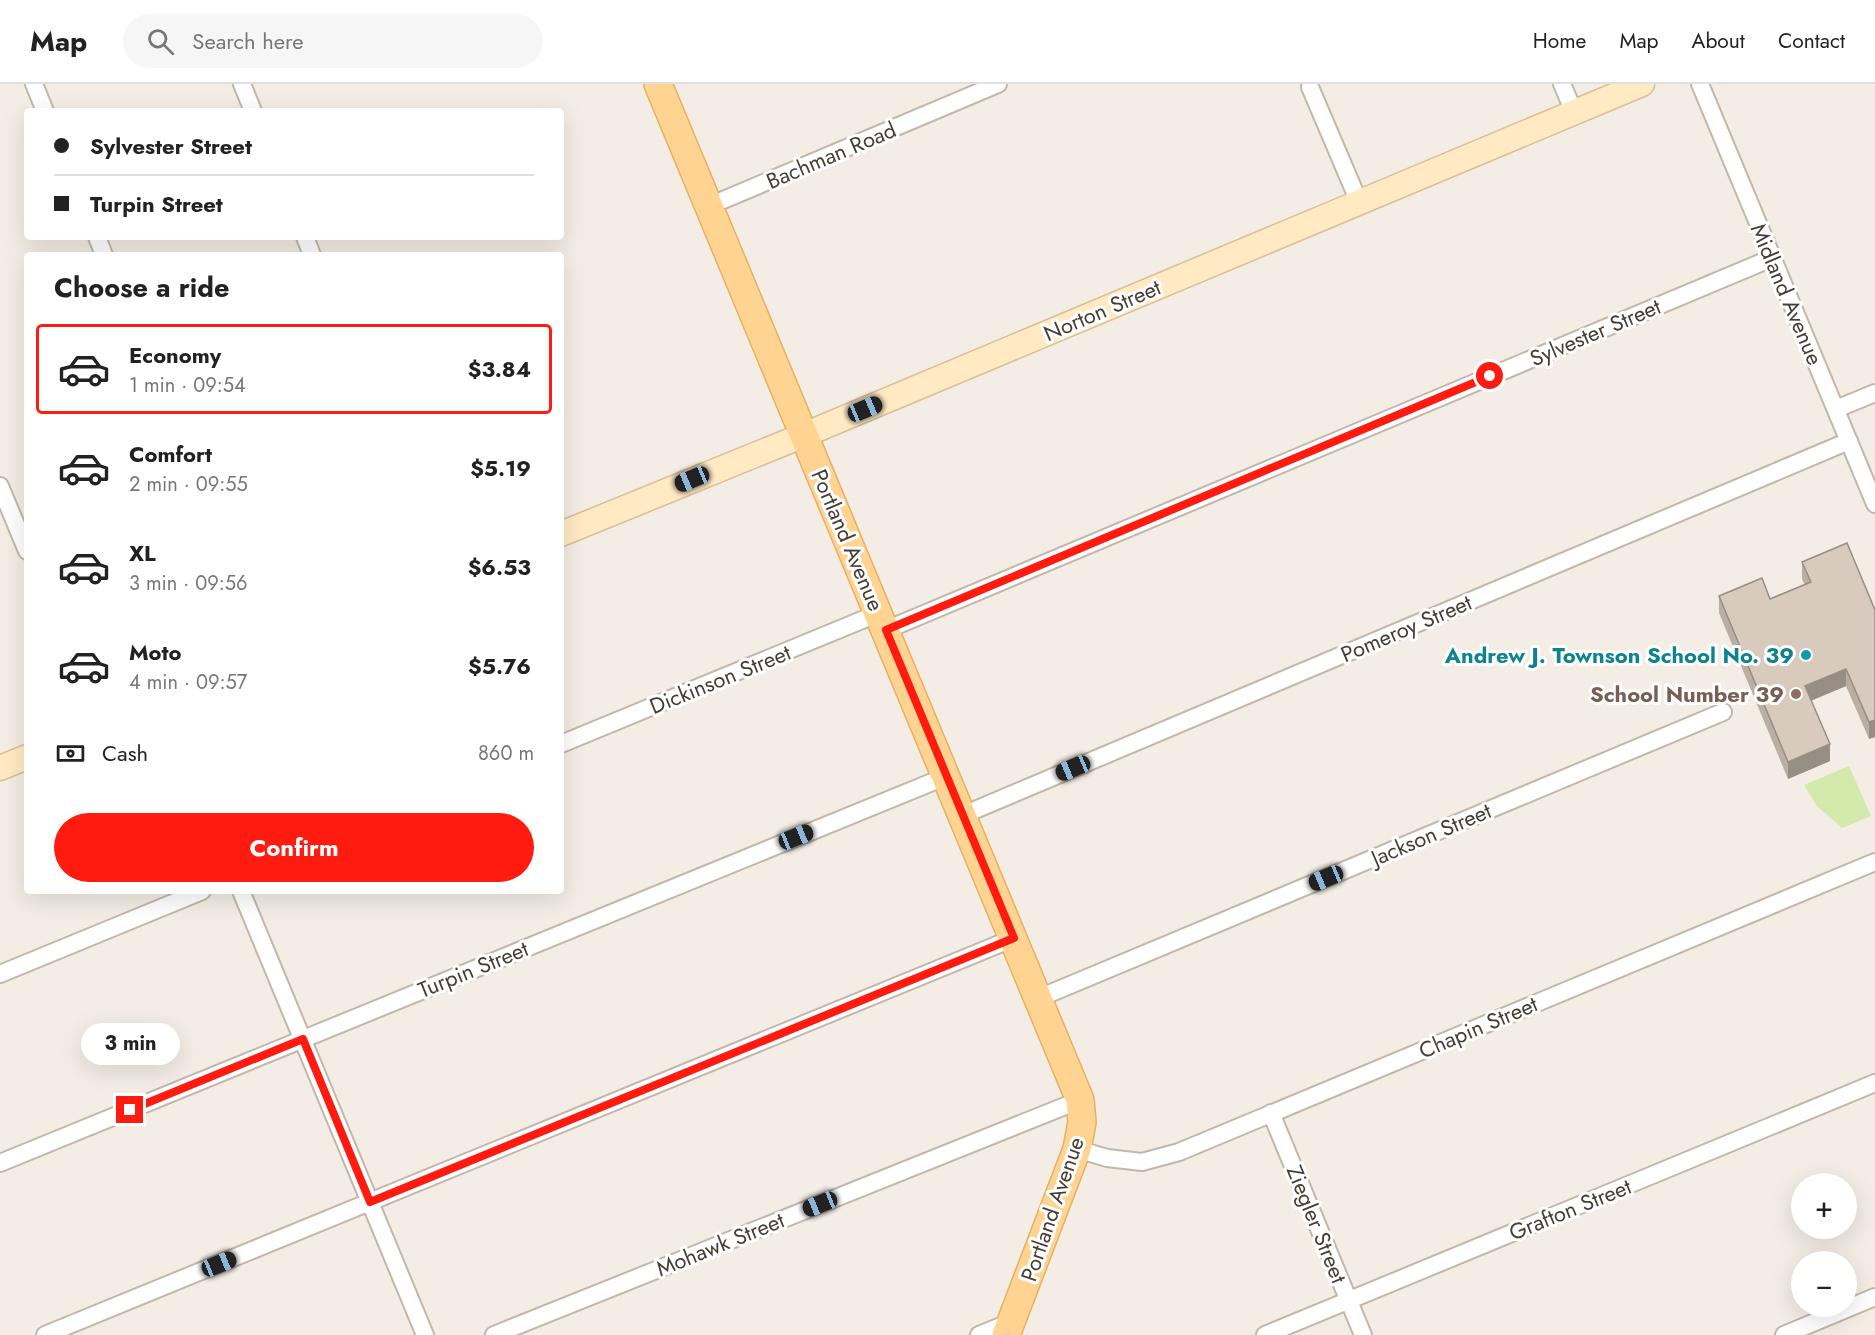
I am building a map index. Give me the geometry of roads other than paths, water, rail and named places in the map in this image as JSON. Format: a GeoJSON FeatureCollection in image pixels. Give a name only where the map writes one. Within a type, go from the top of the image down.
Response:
{"type":"FeatureCollection","features":[{"type":"Feature","properties":{"kind":"main road","name":"Portland Avenue"},"geometry":{"type":"LineString","coordinates":[[658,84],[1080,1100],[1082,1122],[1077,1149],[1009,1328]]}},
{"type":"Feature","properties":{"kind":"main road","name":"Norton Street"},"geometry":{"type":"LineString","coordinates":[[564,533],[804,435],[1642,84]]}},
{"type":"Feature","properties":{"kind":"main road"},"geometry":{"type":"LineString","coordinates":[[0,768],[24,758]]}},
{"type":"Feature","properties":{"kind":"street"},"geometry":{"type":"LineString","coordinates":[[34,84],[44,108]]}},
{"type":"Feature","properties":{"kind":"street"},"geometry":{"type":"LineString","coordinates":[[242,84],[252,108]]}},
{"type":"Feature","properties":{"kind":"street","name":"Bachman Road"},"geometry":{"type":"LineString","coordinates":[[709,206],[998,84]]}},
{"type":"Feature","properties":{"kind":"street"},"geometry":{"type":"LineString","coordinates":[[1562,84],[1574,112]]}},
{"type":"Feature","properties":{"kind":"street","name":"Midland Avenue"},"geometry":{"type":"LineString","coordinates":[[1700,84],[1875,504]]}},
{"type":"Feature","properties":{"kind":"street"},"geometry":{"type":"LineString","coordinates":[[1310,87],[1359,202]]}},
{"type":"Feature","properties":{"kind":"street","name":"Sylvester Street"},"geometry":{"type":"LineString","coordinates":[[883,622],[1772,258]]}},
{"type":"Feature","properties":{"kind":"street"},"geometry":{"type":"LineString","coordinates":[[1836,410],[1875,393]]}},
{"type":"Feature","properties":{"kind":"street","name":"Pomeroy Street"},"geometry":{"type":"LineString","coordinates":[[963,815],[1849,441]]}},
{"type":"Feature","properties":{"kind":"street"},"geometry":{"type":"LineString","coordinates":[[0,486],[24,544]]}},
{"type":"Feature","properties":{"kind":"street","name":"Dickinson Street"},"geometry":{"type":"LineString","coordinates":[[564,743],[883,622]]}},
{"type":"Feature","properties":{"kind":"street","name":"Jackson Street"},"geometry":{"type":"LineString","coordinates":[[1039,998],[1723,712]]}},
{"type":"Feature","properties":{"kind":"street","name":"Turpin Street"},"geometry":{"type":"LineString","coordinates":[[0,1163],[947,776]]}},
{"type":"Feature","properties":{"kind":"street","name":"Chapin Street"},"geometry":{"type":"LineString","coordinates":[[1077,1149],[1107,1158],[1142,1162],[1179,1152],[1875,862]]}},
{"type":"Feature","properties":{"kind":"street"},"geometry":{"type":"LineString","coordinates":[[0,974],[195,894]]}},
{"type":"Feature","properties":{"kind":"street"},"geometry":{"type":"LineString","coordinates":[[242,894],[425,1335]]}},
{"type":"Feature","properties":{"kind":"street"},"geometry":{"type":"LineString","coordinates":[[45,1335],[1014,938]]}},
{"type":"Feature","properties":{"kind":"street","name":"Grafton Street"},"geometry":{"type":"LineString","coordinates":[[1265,1335],[1875,1083]]}},
{"type":"Feature","properties":{"kind":"street","name":"Mohawk Street"},"geometry":{"type":"LineString","coordinates":[[494,1335],[1080,1100]]}},
{"type":"Feature","properties":{"kind":"street","name":"Ziegler Street"},"geometry":{"type":"LineString","coordinates":[[1271,1113],[1363,1335]]}},
{"type":"Feature","properties":{"kind":"street"},"geometry":{"type":"LineString","coordinates":[[1784,1335],[1875,1297]]}},
{"type":"Feature","properties":{"kind":"street"},"geometry":{"type":"LineString","coordinates":[[979,1335],[1009,1328]]}},
{"type":"Feature","properties":{"kind":"place","name":"Andrew J. Townson School No. 39"},"geometry":{"type":"Point","coordinates":[1806,655]}},
{"type":"Feature","properties":{"kind":"place","name":"School Number 39"},"geometry":{"type":"Point","coordinates":[1796,694]}}]}
